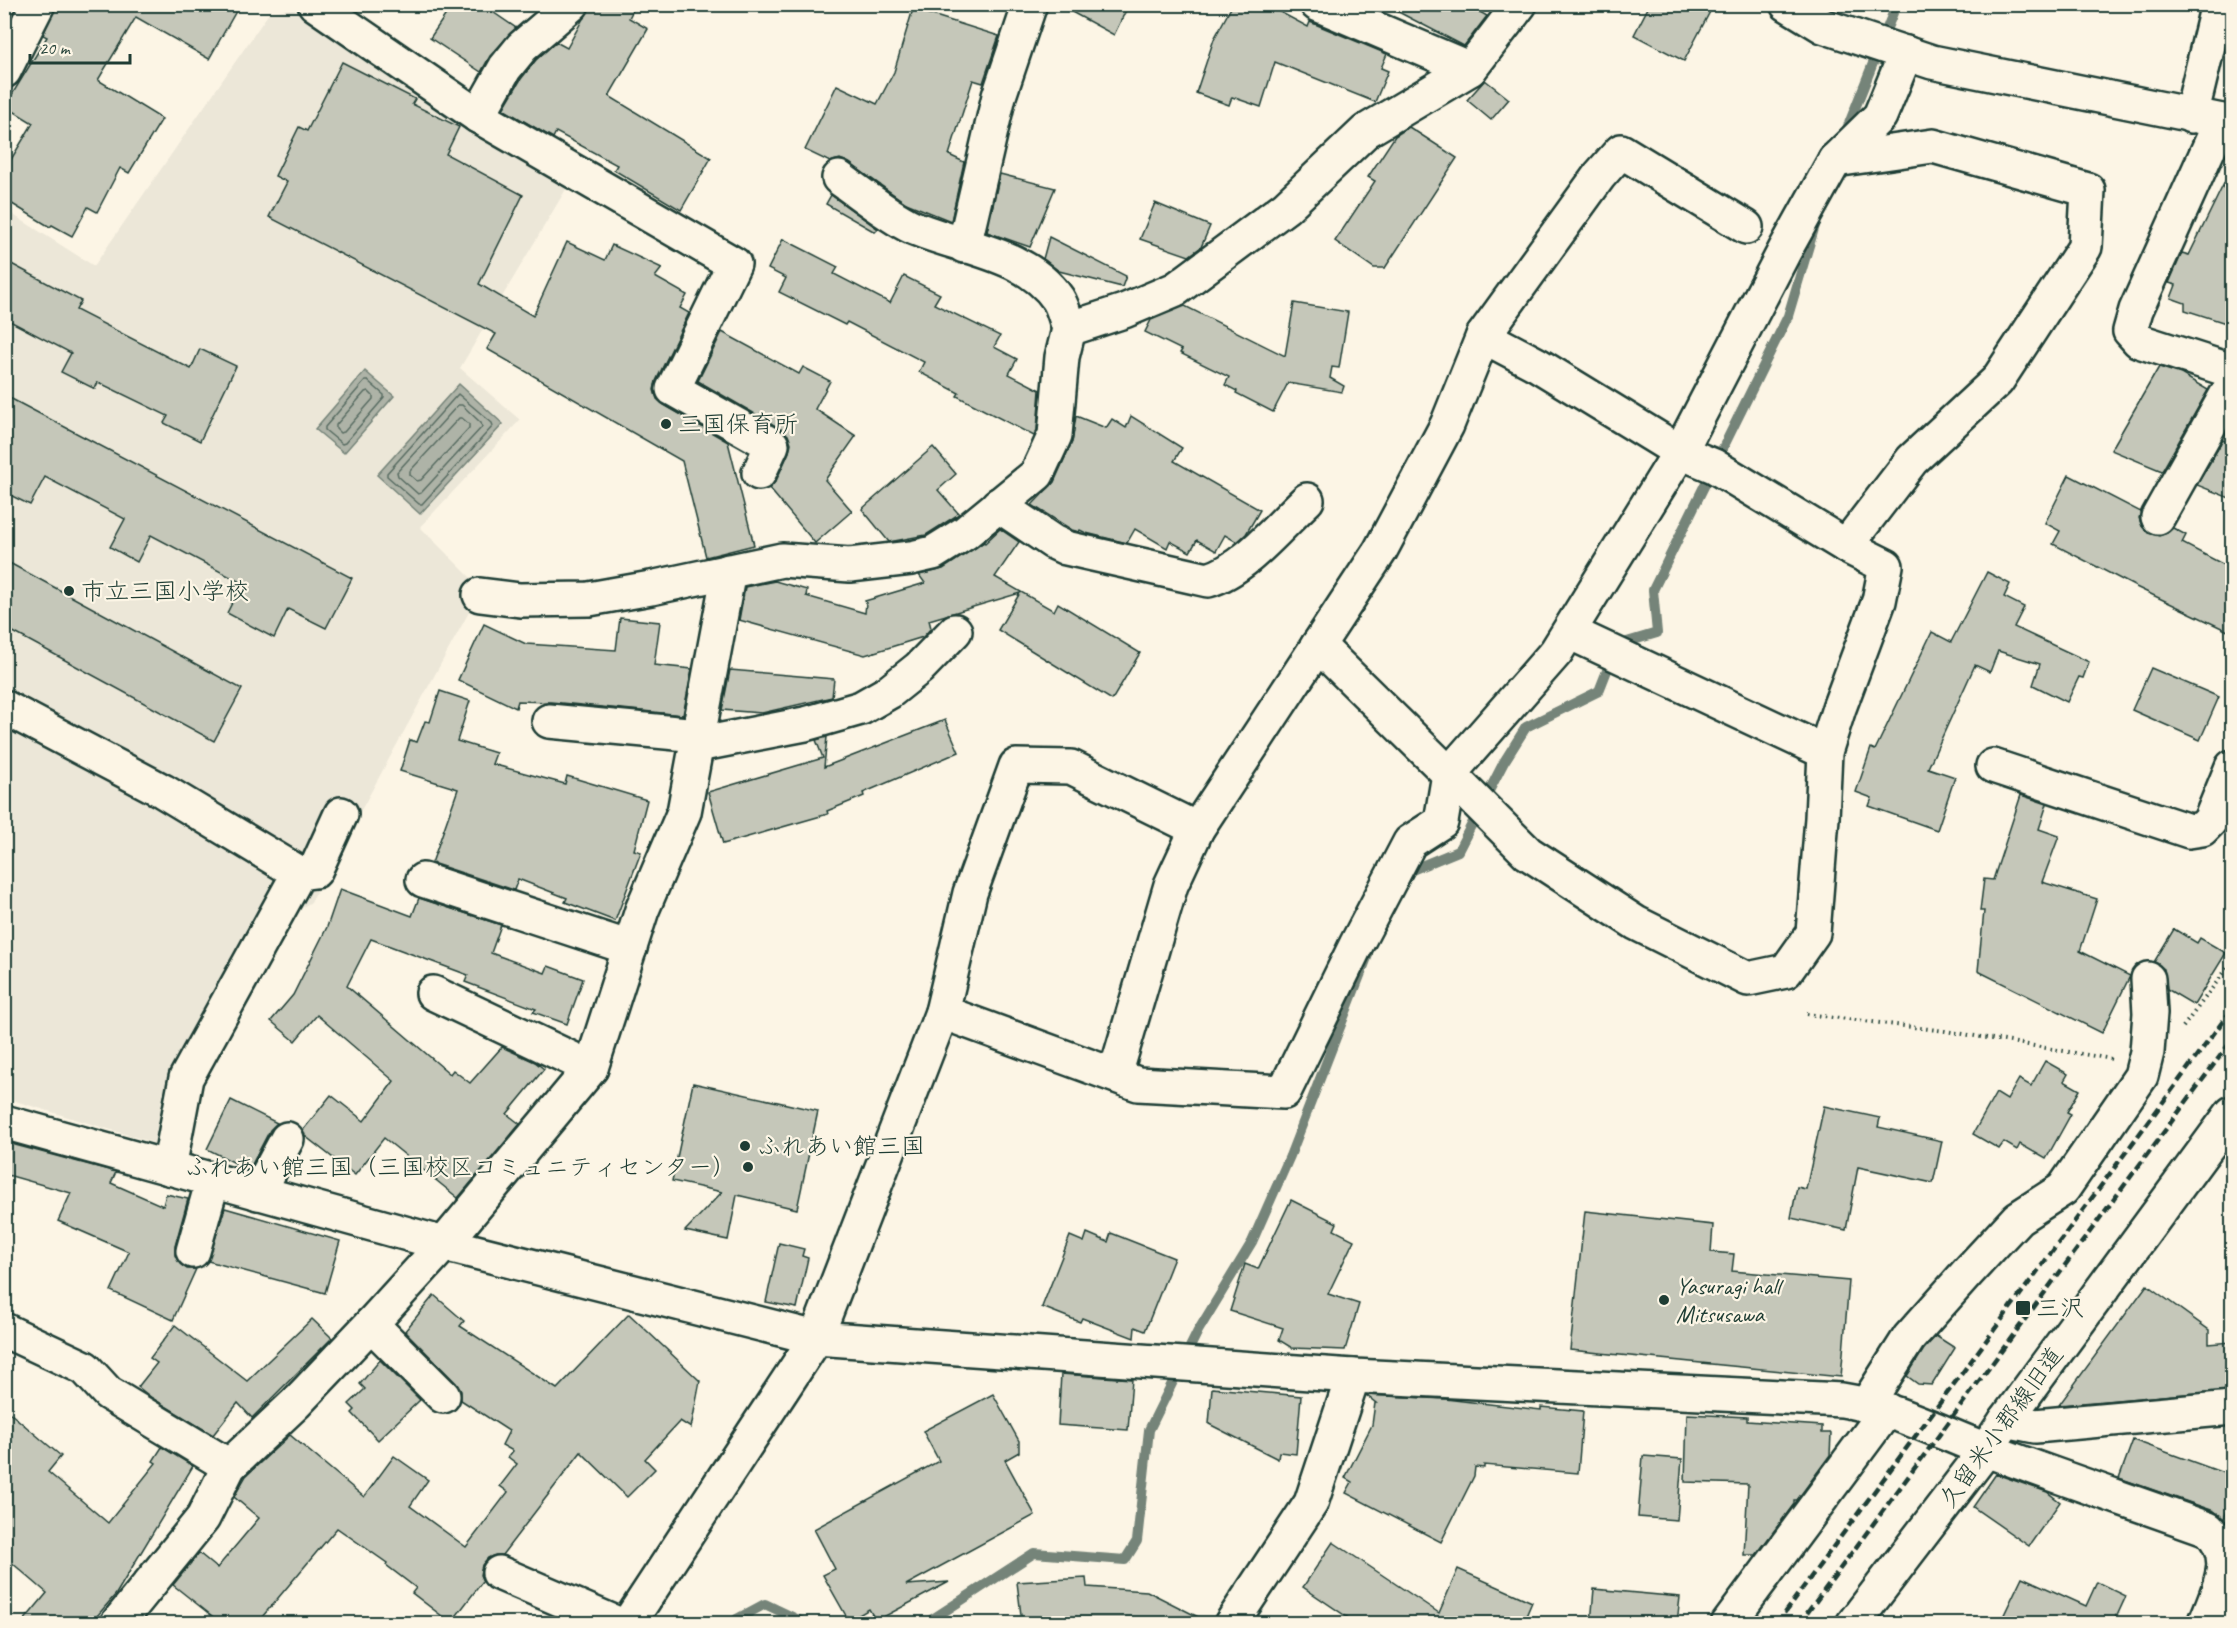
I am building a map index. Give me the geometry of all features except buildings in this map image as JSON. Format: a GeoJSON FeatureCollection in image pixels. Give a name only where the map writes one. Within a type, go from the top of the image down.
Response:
{"type":"FeatureCollection","features":[{"type":"Feature","properties":{"kind":"street"},"geometry":{"type":"LineString","coordinates":[[7,58],[38,4]]}},
{"type":"Feature","properties":{"kind":"street"},"geometry":{"type":"LineString","coordinates":[[315,4],[478,116],[734,264],[673,389],[772,445],[759,473]]}},
{"type":"Feature","properties":{"kind":"street"},"geometry":{"type":"LineString","coordinates":[[478,116],[505,68],[522,47],[572,4]]}},
{"type":"Feature","properties":{"kind":"street"},"geometry":{"type":"LineString","coordinates":[[964,246],[999,96],[1030,4]]}},
{"type":"Feature","properties":{"kind":"street"},"geometry":{"type":"LineString","coordinates":[[1317,4],[1470,69]]}},
{"type":"Feature","properties":{"kind":"street"},"geometry":{"type":"LineString","coordinates":[[1069,329],[1124,311],[1176,289],[1286,207],[1366,131],[1470,69],[1520,4]]}},
{"type":"Feature","properties":{"kind":"street"},"geometry":{"type":"LineString","coordinates":[[1787,4],[1823,26],[1932,62],[2215,120]]}},
{"type":"Feature","properties":{"kind":"street"},"geometry":{"type":"LineString","coordinates":[[2218,4],[2215,120],[2136,310],[2130,332],[2139,341],[2232,371]]}},
{"type":"Feature","properties":{"kind":"street"},"geometry":{"type":"LineString","coordinates":[[942,1012],[1138,1084],[1284,1092],[1356,945],[1410,842],[1441,822],[1449,774],[1556,652],[1569,632],[1680,452],[1785,250],[1835,160],[1880,116],[1906,53]]}},
{"type":"Feature","properties":{"kind":"street"},"geometry":{"type":"LineString","coordinates":[[1835,160],[1933,146],[2088,190],[2085,247],[1997,381],[1912,460],[1846,546]]}},
{"type":"Feature","properties":{"kind":"street"},"geometry":{"type":"LineString","coordinates":[[1115,1075],[1172,885],[1197,829],[1380,551],[1447,425],[1483,336],[1599,176],[1621,151],[1746,227]]}},
{"type":"Feature","properties":{"kind":"street"},"geometry":{"type":"LineString","coordinates":[[480,595],[520,600],[589,599],[782,560],[850,565],[922,556],[933,553],[966,532],[1037,474],[1055,435],[1062,357],[1069,329],[1059,300],[1037,275],[994,254],[964,246],[910,226],[839,178]]}},
{"type":"Feature","properties":{"kind":"street"},"geometry":{"type":"LineString","coordinates":[[1318,645],[1528,853],[1636,923],[1748,979],[1786,971],[1813,933],[1825,752],[1879,601],[1886,566],[1846,546],[1714,466],[1680,452],[1538,365],[1483,336]]}},
{"type":"Feature","properties":{"kind":"street"},"geometry":{"type":"LineString","coordinates":[[2158,517],[2232,385]]}},
{"type":"Feature","properties":{"kind":"street"},"geometry":{"type":"LineString","coordinates":[[998,505],[1053,542],[1066,548],[1208,580],[1221,576],[1238,566],[1307,500]]}},
{"type":"Feature","properties":{"kind":"street"},"geometry":{"type":"LineString","coordinates":[[117,1623],[203,1518],[229,1466],[296,1403],[444,1244],[591,1068],[642,910],[684,812],[729,571]]}},
{"type":"Feature","properties":{"kind":"street"},"geometry":{"type":"LineString","coordinates":[[549,721],[698,740],[805,724],[861,708],[889,692],[919,668],[955,631]]}},
{"type":"Feature","properties":{"kind":"street"},"geometry":{"type":"LineString","coordinates":[[1569,632],[1825,752]]}},
{"type":"Feature","properties":{"kind":"street"},"geometry":{"type":"LineString","coordinates":[[4,707],[163,791],[299,873],[315,871],[341,814]]}},
{"type":"Feature","properties":{"kind":"street"},"geometry":{"type":"LineString","coordinates":[[628,1623],[816,1338],[942,1012],[970,893],[1016,766],[1071,767],[1197,829]]}},
{"type":"Feature","properties":{"kind":"street"},"geometry":{"type":"LineString","coordinates":[[1993,766],[2189,831],[2202,830],[2210,821],[2232,767]]}},
{"type":"Feature","properties":{"kind":"street"},"geometry":{"type":"LineString","coordinates":[[169,1168],[186,1078],[299,873]]}},
{"type":"Feature","properties":{"kind":"street"},"geometry":{"type":"LineString","coordinates":[[423,880],[630,948]]}},
{"type":"Feature","properties":{"kind":"street"},"geometry":{"type":"LineString","coordinates":[[1728,1623],[1877,1407],[1909,1338],[2018,1218],[2062,1189],[2141,1076],[2150,1014],[2148,979]]}},
{"type":"Feature","properties":{"kind":"street"},"geometry":{"type":"LineString","coordinates":[[433,993],[591,1068]]}},
{"type":"Feature","properties":{"kind":"street","name":"久留米小郡線旧道"},"geometry":{"type":"LineString","coordinates":[[1853,1623],[1986,1450],[2232,1113]]}},
{"type":"Feature","properties":{"kind":"street"},"geometry":{"type":"LineString","coordinates":[[4,1122],[444,1244],[816,1338],[1353,1376],[1842,1400],[1877,1407],[1986,1450],[2208,1529],[2222,1537],[2230,1549],[2232,1565],[2205,1623]]}},
{"type":"Feature","properties":{"kind":"street"},"geometry":{"type":"LineString","coordinates":[[258,1193],[287,1139]]}},
{"type":"Feature","properties":{"kind":"street"},"geometry":{"type":"LineString","coordinates":[[193,1251],[213,1180]]}},
{"type":"Feature","properties":{"kind":"street"},"geometry":{"type":"LineString","coordinates":[[371,1324],[443,1396]]}},
{"type":"Feature","properties":{"kind":"street"},"geometry":{"type":"LineString","coordinates":[[4,1330],[85,1368],[108,1393],[229,1466]]}},
{"type":"Feature","properties":{"kind":"street"},"geometry":{"type":"LineString","coordinates":[[1231,1623],[1311,1503],[1353,1376]]}},
{"type":"Feature","properties":{"kind":"street"},"geometry":{"type":"LineString","coordinates":[[2006,1420],[2035,1426],[2232,1408]]}},
{"type":"Feature","properties":{"kind":"street"},"geometry":{"type":"LineString","coordinates":[[499,1573],[618,1623]]}},
{"type":"Feature","properties":{"kind":"path"},"geometry":{"type":"LineString","coordinates":[[2183,1028],[2232,962]]}},
{"type":"Feature","properties":{"kind":"path"},"geometry":{"type":"LineString","coordinates":[[1807,1014],[1945,1031],[2144,1065]]}},
{"type":"Feature","properties":{"kind":"shaded area"},"geometry":{"type":"Polygon","coordinates":[[[292,8],[391,76],[569,184],[460,368],[520,420],[420,527],[476,583],[474,603],[311,902],[297,911],[202,1086],[188,1153],[5,1098],[4,209],[94,266],[269,13],[292,8]]]}},
{"type":"Feature","properties":{"kind":"water"},"geometry":{"type":"Polygon","coordinates":[[[365,371],[394,396],[344,453],[315,429],[365,371]]]}},
{"type":"Feature","properties":{"kind":"water"},"geometry":{"type":"Polygon","coordinates":[[[459,384],[503,424],[420,514],[377,475],[459,384]]]}},
{"type":"Feature","properties":{"kind":"waterway"},"geometry":{"type":"LineString","coordinates":[[1844,136],[1893,13],[1894,4]]}},
{"type":"Feature","properties":{"kind":"waterway"},"geometry":{"type":"LineString","coordinates":[[1402,874],[1458,851],[1504,762],[1526,727],[1599,691],[1617,645],[1657,633],[1653,590],[1788,316],[1816,222]]}},
{"type":"Feature","properties":{"kind":"waterway"},"geometry":{"type":"LineString","coordinates":[[925,1624],[1034,1553],[1125,1560],[1137,1541],[1149,1430],[1198,1331],[1252,1242],[1290,1156],[1368,955]]}},
{"type":"Feature","properties":{"kind":"waterway"},"geometry":{"type":"LineString","coordinates":[[734,1624],[737,1619],[765,1604],[807,1624]]}},
{"type":"Feature","properties":{"kind":"railway"},"geometry":{"type":"LineString","coordinates":[[1776,1624],[2232,1009]]}},
{"type":"Feature","properties":{"kind":"railway"},"geometry":{"type":"LineString","coordinates":[[1799,1624],[2232,1040]]}},
{"type":"Feature","properties":{"kind":"place","name":"三国保育所"},"geometry":{"type":"Point","coordinates":[666,424]}},
{"type":"Feature","properties":{"kind":"place","name":"市立三国小学校"},"geometry":{"type":"Point","coordinates":[69,591]}},
{"type":"Feature","properties":{"kind":"place","name":"ふれあい館三国"},"geometry":{"type":"Point","coordinates":[745,1146]}},
{"type":"Feature","properties":{"kind":"place","name":"ふれあい館三国（三国校区コミュニティセンター）"},"geometry":{"type":"Point","coordinates":[748,1167]}},
{"type":"Feature","properties":{"kind":"place","name":"Yasuragi hall Mitsusawa"},"geometry":{"type":"Point","coordinates":[1664,1300]}},
{"type":"Feature","properties":{"kind":"place","name":"三沢"},"geometry":{"type":"Point","coordinates":[2023,1308]}}]}
